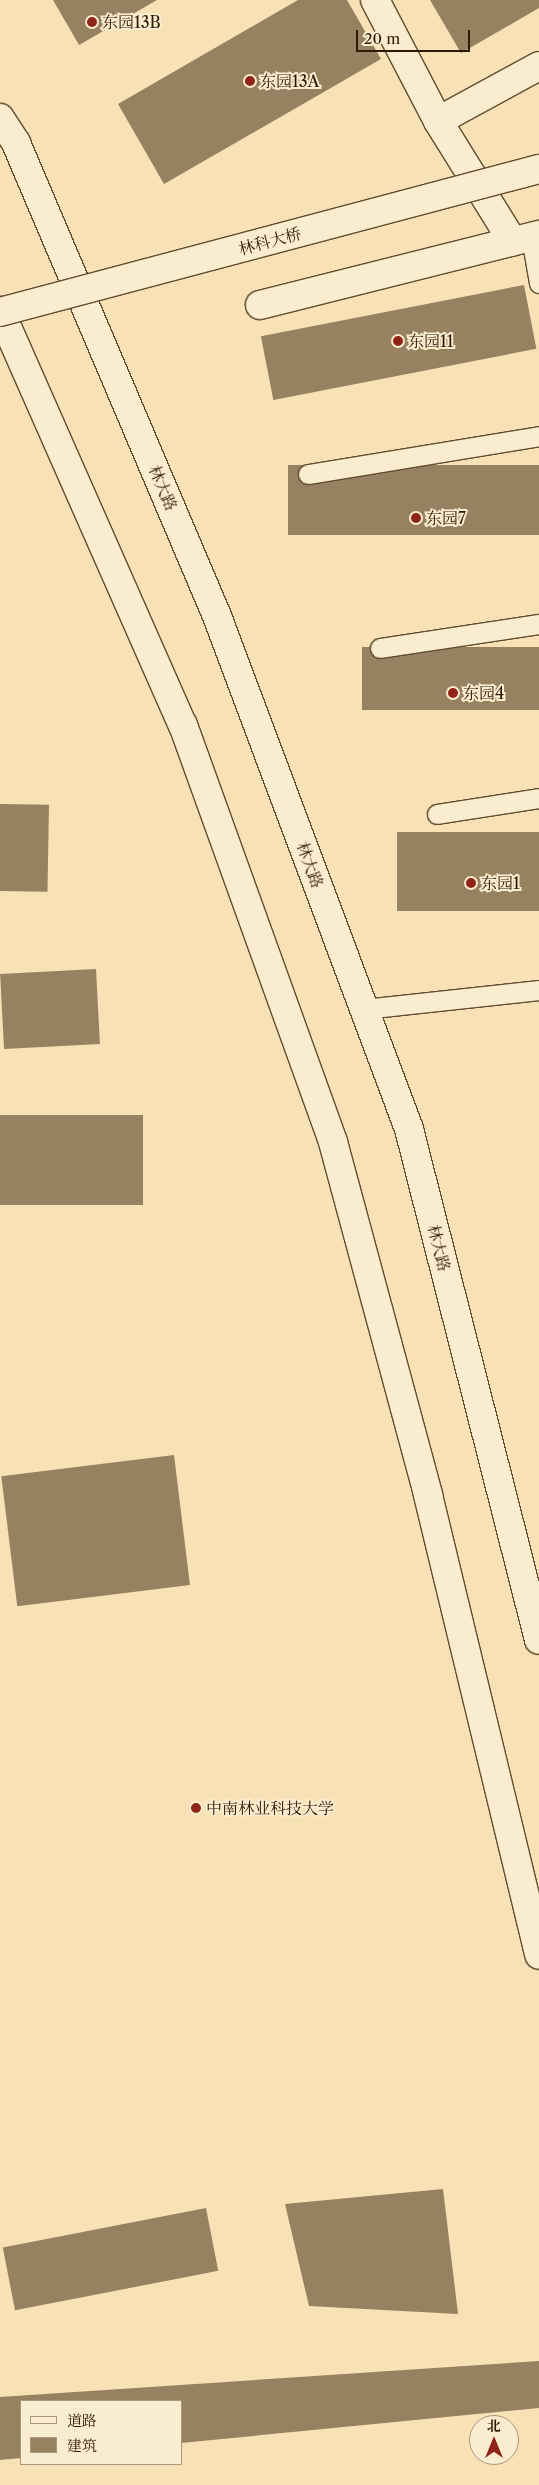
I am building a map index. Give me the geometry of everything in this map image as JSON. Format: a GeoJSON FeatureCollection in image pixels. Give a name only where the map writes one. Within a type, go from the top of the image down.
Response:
{"type":"FeatureCollection","features":[{"type":"Feature","properties":{"kind":"main road"},"geometry":{"type":"LineString","coordinates":[[260,306],[531,238],[438,122],[375,0]]}},
{"type":"Feature","properties":{"kind":"main road"},"geometry":{"type":"LineString","coordinates":[[438,122],[539,66]]}},
{"type":"Feature","properties":{"kind":"main road","name":"林大路"},"geometry":{"type":"LineString","coordinates":[[0,118],[16,143],[217,616],[409,1129],[539,1640]]}},
{"type":"Feature","properties":{"kind":"main road","name":"林科大桥"},"geometry":{"type":"LineString","coordinates":[[0,312],[539,169]]}},
{"type":"Feature","properties":{"kind":"main road"},"geometry":{"type":"LineString","coordinates":[[0,312],[183,725],[333,1142],[428,1495],[539,1956]]}},
{"type":"Feature","properties":{"kind":"lane"},"geometry":{"type":"LineString","coordinates":[[531,238],[539,283]]}},
{"type":"Feature","properties":{"kind":"lane"},"geometry":{"type":"LineString","coordinates":[[308,474],[539,436]]}},
{"type":"Feature","properties":{"kind":"lane"},"geometry":{"type":"LineString","coordinates":[[380,648],[539,624]]}},
{"type":"Feature","properties":{"kind":"lane"},"geometry":{"type":"LineString","coordinates":[[437,814],[539,798]]}},
{"type":"Feature","properties":{"kind":"lane"},"geometry":{"type":"LineString","coordinates":[[364,1009],[539,990]]}},
{"type":"Feature","properties":{"kind":"building","name":"东园13B"},"geometry":{"type":"Polygon","coordinates":[[[53,0],[157,0],[79,45],[53,0]]]}},
{"type":"Feature","properties":{"kind":"building","name":"东园13A"},"geometry":{"type":"Polygon","coordinates":[[[298,0],[347,0],[381,59],[164,184],[118,104],[298,0]]]}},
{"type":"Feature","properties":{"kind":"building"},"geometry":{"type":"Polygon","coordinates":[[[430,0],[539,0],[539,8],[461,53],[430,0]]]}},
{"type":"Feature","properties":{"kind":"building","name":"东园11"},"geometry":{"type":"Polygon","coordinates":[[[524,285],[536,349],[273,400],[261,336],[524,285]]]}},
{"type":"Feature","properties":{"kind":"building","name":"东园7"},"geometry":{"type":"Polygon","coordinates":[[[288,465],[539,465],[539,535],[288,535],[288,465]]]}},
{"type":"Feature","properties":{"kind":"building","name":"东园4"},"geometry":{"type":"Polygon","coordinates":[[[362,647],[539,647],[539,710],[362,710],[362,647]]]}},
{"type":"Feature","properties":{"kind":"building"},"geometry":{"type":"Polygon","coordinates":[[[0,804],[49,805],[47,892],[0,891],[0,804]]]}},
{"type":"Feature","properties":{"kind":"building","name":"东园1"},"geometry":{"type":"Polygon","coordinates":[[[397,832],[539,832],[539,911],[397,911],[397,832]]]}},
{"type":"Feature","properties":{"kind":"building"},"geometry":{"type":"Polygon","coordinates":[[[96,969],[100,1044],[4,1049],[0,974],[96,969]]]}},
{"type":"Feature","properties":{"kind":"building"},"geometry":{"type":"Polygon","coordinates":[[[0,1115],[143,1115],[143,1205],[0,1205],[0,1115]]]}},
{"type":"Feature","properties":{"kind":"building"},"geometry":{"type":"Polygon","coordinates":[[[174,1455],[190,1585],[17,1606],[1,1476],[174,1455]]]}},
{"type":"Feature","properties":{"kind":"building"},"geometry":{"type":"Polygon","coordinates":[[[443,2189],[458,2314],[309,2306],[285,2204],[443,2189]]]}},
{"type":"Feature","properties":{"kind":"building"},"geometry":{"type":"Polygon","coordinates":[[[206,2208],[218,2271],[15,2310],[3,2247],[206,2208]]]}},
{"type":"Feature","properties":{"kind":"building"},"geometry":{"type":"Polygon","coordinates":[[[539,2361],[539,2408],[182,2443],[182,2400],[20,2400],[20,2458],[0,2460],[0,2397],[539,2361]]]}},
{"type":"Feature","properties":{"kind":"place","name":"东园13B"},"geometry":{"type":"Point","coordinates":[92,22]}},
{"type":"Feature","properties":{"kind":"place","name":"东园13A"},"geometry":{"type":"Point","coordinates":[250,81]}},
{"type":"Feature","properties":{"kind":"place","name":"东园11"},"geometry":{"type":"Point","coordinates":[398,341]}},
{"type":"Feature","properties":{"kind":"place","name":"东园7"},"geometry":{"type":"Point","coordinates":[416,518]}},
{"type":"Feature","properties":{"kind":"place","name":"东园4"},"geometry":{"type":"Point","coordinates":[453,693]}},
{"type":"Feature","properties":{"kind":"place","name":"东园1"},"geometry":{"type":"Point","coordinates":[471,883]}},
{"type":"Feature","properties":{"kind":"place","name":"中南林业科技大学"},"geometry":{"type":"Point","coordinates":[196,1808]}}]}
